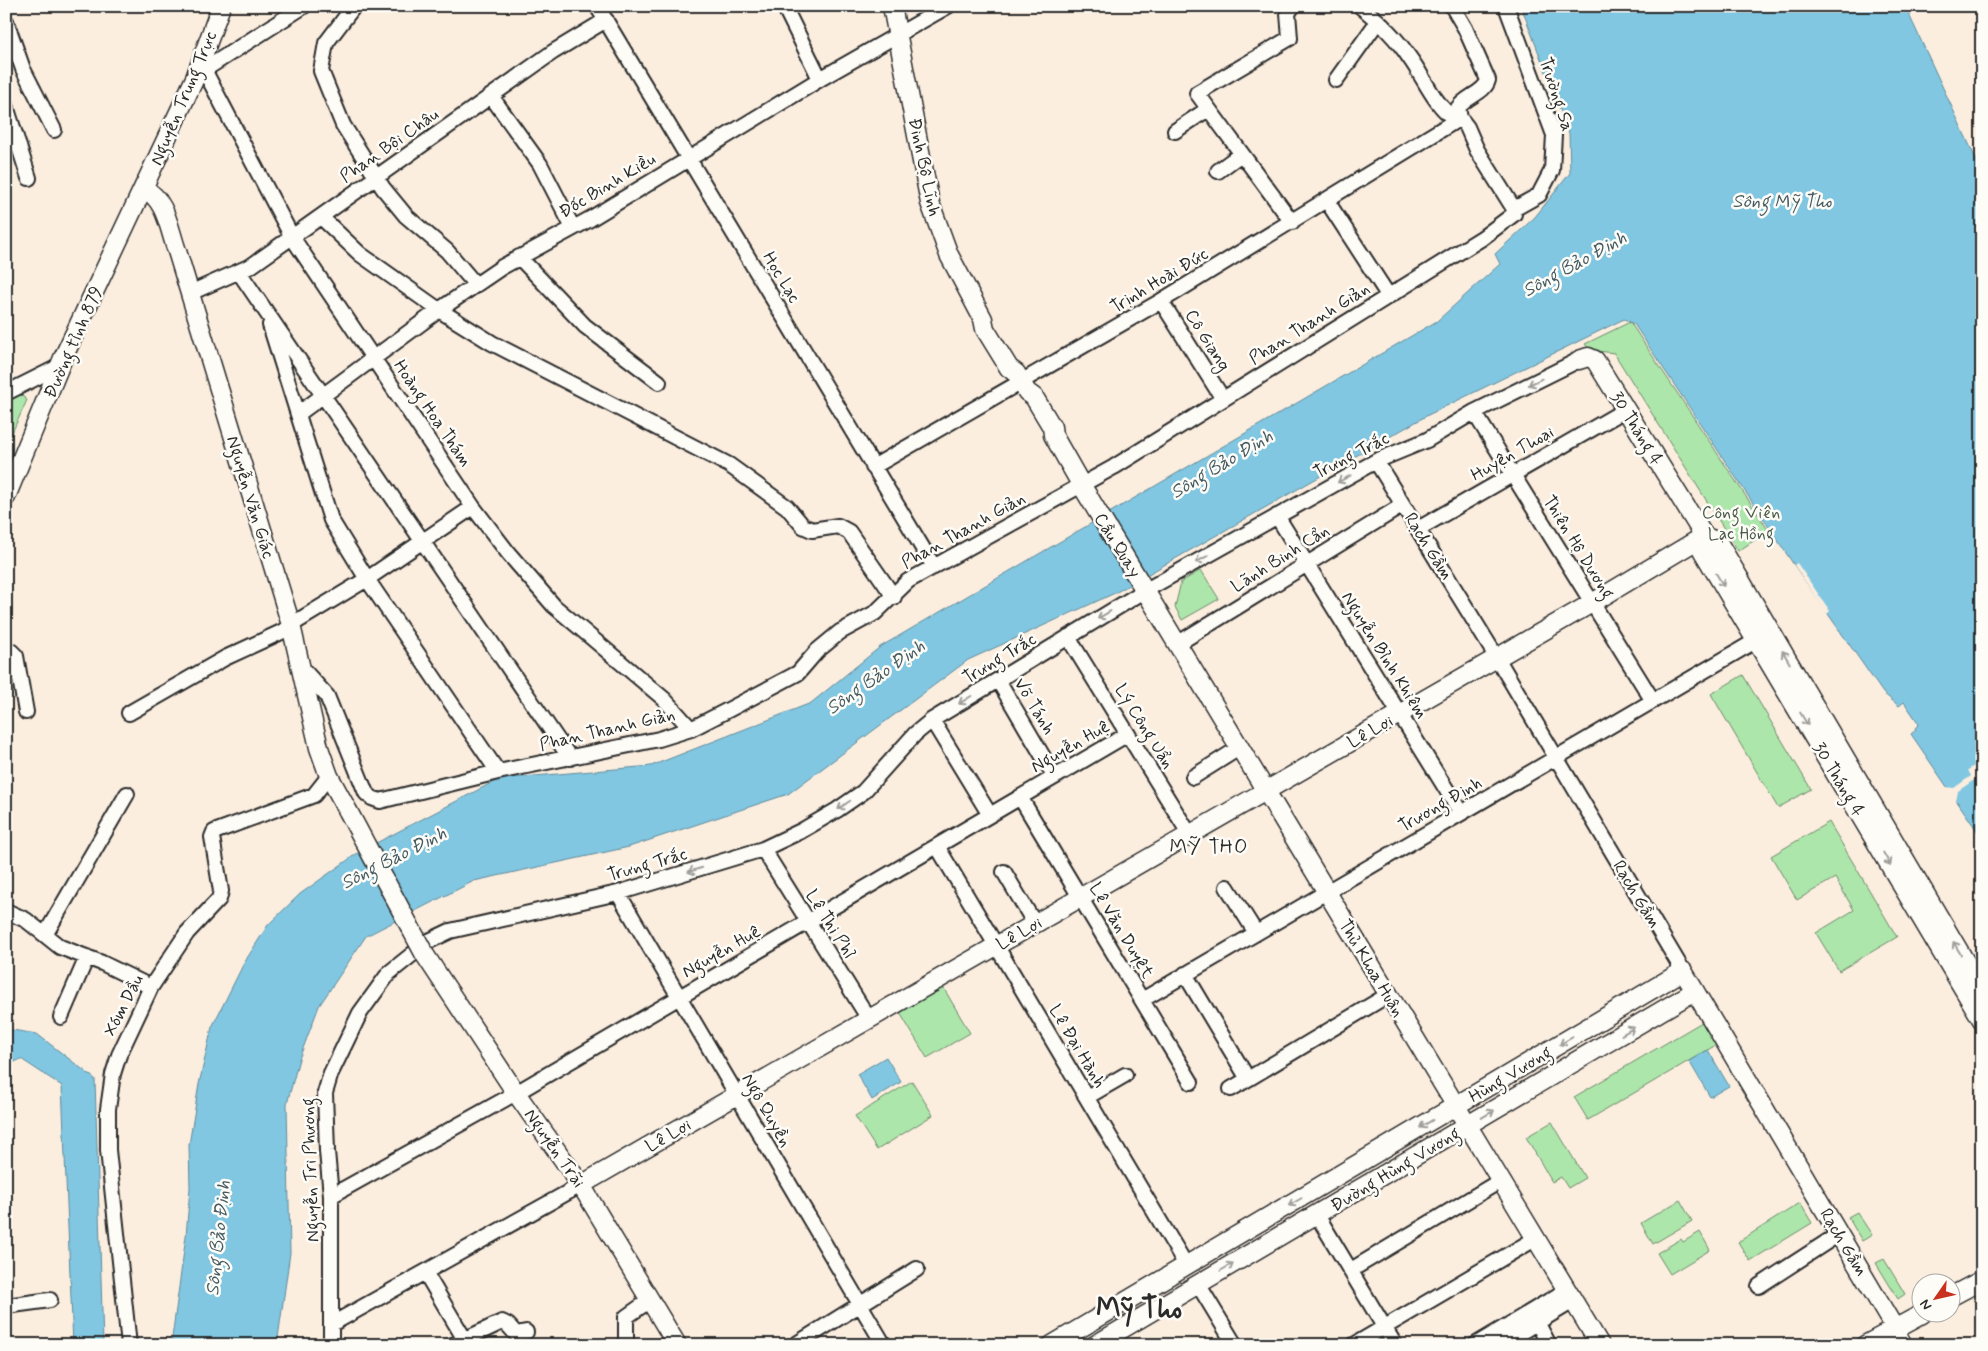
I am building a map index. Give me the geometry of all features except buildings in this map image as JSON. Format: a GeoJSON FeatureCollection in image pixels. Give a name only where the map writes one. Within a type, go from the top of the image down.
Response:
{"type":"FeatureCollection","features":[{"type":"Feature","properties":{"kind":"main road","name":"Nguyễn Trung Trực"},"geometry":{"type":"LineString","coordinates":[[144,189],[202,67],[221,6]]}},
{"type":"Feature","properties":{"kind":"main road","name":"Đinh Bộ Lĩnh"},"geometry":{"type":"LineString","coordinates":[[892,6],[930,203],[949,256],[983,319],[992,325],[1016,363],[1022,383],[1034,397],[1052,426],[1053,435],[1086,493]]}},
{"type":"Feature","properties":{"kind":"main road","name":"Nguyễn Văn Giác"},"geometry":{"type":"LineString","coordinates":[[144,189],[154,194],[160,201],[190,293],[290,626],[312,724],[329,776],[348,811]]}},
{"type":"Feature","properties":{"kind":"main road","name":"Đường tỉnh 879"},"geometry":{"type":"LineString","coordinates":[[6,497],[60,366],[144,189]]}},
{"type":"Feature","properties":{"kind":"main road","name":"30 Tháng 4"},"geometry":{"type":"LineString","coordinates":[[1579,360],[1588,357],[1595,360],[1704,536],[1702,550],[1764,636],[1856,792],[1981,1019]]}},
{"type":"Feature","properties":{"kind":"main road","name":"Cầu Quay"},"geometry":{"type":"LineString","coordinates":[[1086,493],[1144,587]]}},
{"type":"Feature","properties":{"kind":"main road","name":"Lê Lợi"},"geometry":{"type":"LineString","coordinates":[[581,1185],[1497,658],[1704,536]]}},
{"type":"Feature","properties":{"kind":"main road","name":"Thủ Khoa Huân"},"geometry":{"type":"LineString","coordinates":[[1144,587],[1264,792],[1600,1345]]}},
{"type":"Feature","properties":{"kind":"main road","name":"30 Tháng 4"},"geometry":{"type":"LineString","coordinates":[[1856,792],[1982,990]]}},
{"type":"Feature","properties":{"kind":"main road","name":"Nguyễn Trãi"},"geometry":{"type":"LineString","coordinates":[[348,811],[427,948],[516,1093],[581,1185],[677,1345]]}},
{"type":"Feature","properties":{"kind":"main road","name":"Rạch Gầm"},"geometry":{"type":"LineString","coordinates":[[1682,971],[1895,1329]]}},
{"type":"Feature","properties":{"kind":"main road","name":"Hùng Vương"},"geometry":{"type":"LineString","coordinates":[[1338,1177],[1682,971]]}},
{"type":"Feature","properties":{"kind":"main road","name":"Đường Hùng Vương"},"geometry":{"type":"LineString","coordinates":[[1095,1345],[1695,991]]}},
{"type":"Feature","properties":{"kind":"main road"},"geometry":{"type":"LineString","coordinates":[[1536,1058],[1548,1079]]}},
{"type":"Feature","properties":{"kind":"main road","name":"Đường Hùng Vương"},"geometry":{"type":"LineString","coordinates":[[1052,1345],[1338,1177]]}},
{"type":"Feature","properties":{"kind":"main road"},"geometry":{"type":"LineString","coordinates":[[1338,1177],[1349,1196]]}},
{"type":"Feature","properties":{"kind":"main road"},"geometry":{"type":"LineString","coordinates":[[1186,1265],[1198,1284]]}},
{"type":"Feature","properties":{"kind":"main road"},"geometry":{"type":"LineString","coordinates":[[1960,1292],[1982,1280]]}},
{"type":"Feature","properties":{"kind":"main road"},"geometry":{"type":"LineString","coordinates":[[1865,1345],[1910,1321]]}},
{"type":"Feature","properties":{"kind":"street"},"geometry":{"type":"LineString","coordinates":[[202,67],[304,6]]}},
{"type":"Feature","properties":{"kind":"street"},"geometry":{"type":"LineString","coordinates":[[354,6],[326,43],[321,71],[343,125],[377,178],[406,216],[447,251],[475,284]]}},
{"type":"Feature","properties":{"kind":"street","name":"Học Lạc"},"geometry":{"type":"LineString","coordinates":[[597,6],[934,567]]}},
{"type":"Feature","properties":{"kind":"street"},"geometry":{"type":"LineString","coordinates":[[784,6],[820,79]]}},
{"type":"Feature","properties":{"kind":"street","name":"Đốc Binh Kiều"},"geometry":{"type":"LineString","coordinates":[[298,414],[475,284],[573,228],[820,79],[948,6]]}},
{"type":"Feature","properties":{"kind":"street"},"geometry":{"type":"LineString","coordinates":[[1292,222],[1240,154],[1197,92],[1290,38],[1288,13],[1293,6]]}},
{"type":"Feature","properties":{"kind":"street"},"geometry":{"type":"LineString","coordinates":[[1360,6],[1378,21],[1409,56],[1446,113],[1458,118],[1467,127],[1493,178],[1513,203],[1514,209]]}},
{"type":"Feature","properties":{"kind":"street"},"geometry":{"type":"LineString","coordinates":[[1452,6],[1469,36],[1488,80],[1487,85],[1482,90],[1467,97],[1460,105],[1458,108],[1458,118]]}},
{"type":"Feature","properties":{"kind":"street","name":"Trường Sa"},"geometry":{"type":"LineString","coordinates":[[1506,6],[1554,135],[1552,170],[1539,195],[1514,209]]}},
{"type":"Feature","properties":{"kind":"street","name":"Phan Bội Châu"},"geometry":{"type":"LineString","coordinates":[[190,293],[239,272],[377,178],[553,52],[606,20]]}},
{"type":"Feature","properties":{"kind":"street"},"geometry":{"type":"LineString","coordinates":[[6,21],[23,69],[54,130]]}},
{"type":"Feature","properties":{"kind":"street"},"geometry":{"type":"LineString","coordinates":[[1336,80],[1378,21]]}},
{"type":"Feature","properties":{"kind":"street","name":"Hoàng Hoa Thám"},"geometry":{"type":"LineString","coordinates":[[202,67],[292,236],[473,507],[509,554],[554,606],[664,699],[691,729]]}},
{"type":"Feature","properties":{"kind":"street"},"geometry":{"type":"LineString","coordinates":[[491,96],[540,164],[573,228]]}},
{"type":"Feature","properties":{"kind":"street"},"geometry":{"type":"LineString","coordinates":[[6,106],[30,178]]}},
{"type":"Feature","properties":{"kind":"street"},"geometry":{"type":"LineString","coordinates":[[1175,132],[1208,110]]}},
{"type":"Feature","properties":{"kind":"street","name":"Trịnh Hoài Đức"},"geometry":{"type":"LineString","coordinates":[[873,467],[1022,383],[1161,301],[1327,201],[1458,118]]}},
{"type":"Feature","properties":{"kind":"street"},"geometry":{"type":"LineString","coordinates":[[1218,171],[1240,154]]}},
{"type":"Feature","properties":{"kind":"street"},"geometry":{"type":"LineString","coordinates":[[1327,201],[1388,295]]}},
{"type":"Feature","properties":{"kind":"street","name":"Phan Thanh Giản"},"geometry":{"type":"LineString","coordinates":[[299,664],[327,696],[362,787],[372,798],[380,801],[498,772],[659,739],[691,729],[798,673],[817,651],[840,632],[875,613],[894,597],[898,589],[908,581],[1086,493],[1223,399],[1482,238],[1514,214],[1514,209]]}},
{"type":"Feature","properties":{"kind":"street"},"geometry":{"type":"LineString","coordinates":[[321,217],[360,254],[439,310],[492,343],[729,465],[787,507],[803,526],[812,530],[830,526],[843,528],[849,532],[894,597]]}},
{"type":"Feature","properties":{"kind":"street"},"geometry":{"type":"LineString","coordinates":[[520,257],[585,326],[659,382]]}},
{"type":"Feature","properties":{"kind":"street"},"geometry":{"type":"LineString","coordinates":[[239,272],[570,758]]}},
{"type":"Feature","properties":{"kind":"street","name":"Cô Giang"},"geometry":{"type":"LineString","coordinates":[[1161,301],[1223,399]]}},
{"type":"Feature","properties":{"kind":"street"},"geometry":{"type":"LineString","coordinates":[[266,310],[331,520],[367,579],[498,772]]}},
{"type":"Feature","properties":{"kind":"street","name":"Trưng Trắc"},"geometry":{"type":"LineString","coordinates":[[427,948],[450,931],[618,893],[763,849],[801,831],[863,792],[915,734],[932,720],[1068,637],[1144,587],[1376,461],[1427,440],[1474,412],[1579,360]]}},
{"type":"Feature","properties":{"kind":"street"},"geometry":{"type":"LineString","coordinates":[[6,393],[60,366]]}},
{"type":"Feature","properties":{"kind":"street","name":"Huyện Thoại"},"geometry":{"type":"LineString","coordinates":[[1418,529],[1625,410]]}},
{"type":"Feature","properties":{"kind":"street","name":"Thiên Hộ Dương"},"geometry":{"type":"LineString","coordinates":[[1474,412],[1653,701]]}},
{"type":"Feature","properties":{"kind":"street","name":"Rạch Gầm"},"geometry":{"type":"LineString","coordinates":[[1376,461],[1497,658],[1682,971]]}},
{"type":"Feature","properties":{"kind":"street","name":"Lãnh Binh Cẩn"},"geometry":{"type":"LineString","coordinates":[[1177,644],[1403,505]]}},
{"type":"Feature","properties":{"kind":"street"},"geometry":{"type":"LineString","coordinates":[[129,713],[225,658],[290,626],[367,579],[473,507]]}},
{"type":"Feature","properties":{"kind":"street","name":"Nguyễn Bỉnh Khiêm"},"geometry":{"type":"LineString","coordinates":[[1277,516],[1461,813]]}},
{"type":"Feature","properties":{"kind":"street","name":"Trương Định"},"geometry":{"type":"LineString","coordinates":[[1142,1000],[1764,636]]}},
{"type":"Feature","properties":{"kind":"street","name":"Lý Công Uẩn"},"geometry":{"type":"LineString","coordinates":[[1068,637],[1190,835]]}},
{"type":"Feature","properties":{"kind":"street"},"geometry":{"type":"LineString","coordinates":[[6,651],[11,651],[16,656],[26,712]]}},
{"type":"Feature","properties":{"kind":"street","name":"Võ Tánh"},"geometry":{"type":"LineString","coordinates":[[998,680],[1055,777]]}},
{"type":"Feature","properties":{"kind":"street"},"geometry":{"type":"LineString","coordinates":[[932,720],[990,815]]}},
{"type":"Feature","properties":{"kind":"street","name":"Nguyễn Huệ"},"geometry":{"type":"LineString","coordinates":[[331,1196],[516,1093],[1128,734]]}},
{"type":"Feature","properties":{"kind":"street"},"geometry":{"type":"LineString","coordinates":[[1193,777],[1238,748]]}},
{"type":"Feature","properties":{"kind":"street","name":"Xóm Dầu"},"geometry":{"type":"LineString","coordinates":[[129,1345],[108,1150],[108,1109],[119,1055],[151,987],[187,934],[220,898],[221,891],[212,837],[214,832],[314,795],[329,776]]}},
{"type":"Feature","properties":{"kind":"street"},"geometry":{"type":"LineString","coordinates":[[45,936],[127,794]]}},
{"type":"Feature","properties":{"kind":"street","name":"Lê Văn Duyệt"},"geometry":{"type":"LineString","coordinates":[[1020,797],[1191,1082]]}},
{"type":"Feature","properties":{"kind":"street","name":"Lê Đại Hành"},"geometry":{"type":"LineString","coordinates":[[937,846],[1186,1265]]}},
{"type":"Feature","properties":{"kind":"street","name":"Lê Thị Phỉ"},"geometry":{"type":"LineString","coordinates":[[763,849],[869,1019]]}},
{"type":"Feature","properties":{"kind":"street"},"geometry":{"type":"LineString","coordinates":[[1004,872],[1035,924]]}},
{"type":"Feature","properties":{"kind":"street"},"geometry":{"type":"LineString","coordinates":[[1227,887],[1256,933]]}},
{"type":"Feature","properties":{"kind":"street","name":"Ngô Quyền"},"geometry":{"type":"LineString","coordinates":[[618,893],[884,1345]]}},
{"type":"Feature","properties":{"kind":"street"},"geometry":{"type":"LineString","coordinates":[[6,911],[26,920],[60,947],[87,957],[151,987]]}},
{"type":"Feature","properties":{"kind":"street","name":"Nguyễn Tri Phương"},"geometry":{"type":"LineString","coordinates":[[331,1345],[331,1196],[325,1093],[331,1073],[360,1013],[389,973],[427,948]]}},
{"type":"Feature","properties":{"kind":"street"},"geometry":{"type":"LineString","coordinates":[[61,1017],[87,957]]}},
{"type":"Feature","properties":{"kind":"street"},"geometry":{"type":"LineString","coordinates":[[1185,974],[1248,1079]]}},
{"type":"Feature","properties":{"kind":"street"},"geometry":{"type":"LineString","coordinates":[[1231,1089],[1388,995]]}},
{"type":"Feature","properties":{"kind":"street"},"geometry":{"type":"LineString","coordinates":[[1086,1097],[1125,1075]]}},
{"type":"Feature","properties":{"kind":"street"},"geometry":{"type":"LineString","coordinates":[[1351,1270],[1500,1181]]}},
{"type":"Feature","properties":{"kind":"street","name":"Lê Lợi"},"geometry":{"type":"LineString","coordinates":[[332,1324],[581,1185]]}},
{"type":"Feature","properties":{"kind":"street"},"geometry":{"type":"LineString","coordinates":[[1317,1215],[1396,1345]]}},
{"type":"Feature","properties":{"kind":"street"},"geometry":{"type":"LineString","coordinates":[[1759,1286],[1839,1234]]}},
{"type":"Feature","properties":{"kind":"street"},"geometry":{"type":"LineString","coordinates":[[1354,1345],[1536,1238]]}},
{"type":"Feature","properties":{"kind":"street"},"geometry":{"type":"LineString","coordinates":[[796,1345],[861,1306],[917,1269]]}},
{"type":"Feature","properties":{"kind":"street"},"geometry":{"type":"LineString","coordinates":[[426,1272],[462,1343],[502,1322],[508,1325],[516,1334],[526,1332]]}},
{"type":"Feature","properties":{"kind":"street"},"geometry":{"type":"LineString","coordinates":[[1198,1284],[1235,1345]]}},
{"type":"Feature","properties":{"kind":"street"},"geometry":{"type":"LineString","coordinates":[[1500,1345],[1537,1322],[1570,1296]]}},
{"type":"Feature","properties":{"kind":"street"},"geometry":{"type":"LineString","coordinates":[[1475,1345],[1570,1296]]}},
{"type":"Feature","properties":{"kind":"street"},"geometry":{"type":"LineString","coordinates":[[6,1306],[50,1300]]}},
{"type":"Feature","properties":{"kind":"street"},"geometry":{"type":"LineString","coordinates":[[626,1345],[626,1317],[650,1300]]}},
{"type":"Feature","properties":{"kind":"street"},"geometry":{"type":"LineString","coordinates":[[1537,1322],[1549,1345]]}},
{"type":"Feature","properties":{"kind":"street"},"geometry":{"type":"LineString","coordinates":[[1895,1329],[1905,1345]]}},
{"type":"Feature","properties":{"kind":"green space","name":"Công Viên Lạc Hồng"},"geometry":{"type":"Polygon","coordinates":[[[1630,322],[1769,531],[1738,551],[1614,353],[1590,350],[1585,344],[1630,322]]]}},
{"type":"Feature","properties":{"kind":"green space"},"geometry":{"type":"Polygon","coordinates":[[[20,394],[27,400],[6,446],[6,401],[20,394]]]}},
{"type":"Feature","properties":{"kind":"green space"},"geometry":{"type":"Polygon","coordinates":[[[1201,570],[1219,599],[1182,620],[1175,607],[1181,582],[1201,570]]]}},
{"type":"Feature","properties":{"kind":"green space"},"geometry":{"type":"Polygon","coordinates":[[[1743,675],[1811,789],[1778,808],[1711,694],[1743,675]]]}},
{"type":"Feature","properties":{"kind":"green space"},"geometry":{"type":"Polygon","coordinates":[[[1829,822],[1897,937],[1839,971],[1816,933],[1854,910],[1835,878],[1797,900],[1771,856],[1829,822]]]}},
{"type":"Feature","properties":{"kind":"green space"},"geometry":{"type":"Polygon","coordinates":[[[943,987],[970,1033],[927,1058],[900,1013],[943,987]]]}},
{"type":"Feature","properties":{"kind":"green space"},"geometry":{"type":"Polygon","coordinates":[[[1702,1022],[1716,1045],[1588,1120],[1574,1097],[1702,1022]]]}},
{"type":"Feature","properties":{"kind":"green space"},"geometry":{"type":"Polygon","coordinates":[[[912,1081],[933,1115],[877,1150],[855,1116],[912,1081]]]}},
{"type":"Feature","properties":{"kind":"green space"},"geometry":{"type":"Polygon","coordinates":[[[1552,1122],[1585,1178],[1568,1188],[1561,1177],[1552,1182],[1526,1137],[1552,1122]]]}},
{"type":"Feature","properties":{"kind":"green space"},"geometry":{"type":"Polygon","coordinates":[[[1680,1200],[1692,1221],[1653,1244],[1641,1223],[1680,1200]]]}},
{"type":"Feature","properties":{"kind":"green space"},"geometry":{"type":"Polygon","coordinates":[[[1800,1203],[1812,1223],[1750,1261],[1738,1242],[1800,1203]]]}},
{"type":"Feature","properties":{"kind":"green space"},"geometry":{"type":"Polygon","coordinates":[[[1857,1212],[1872,1235],[1862,1241],[1848,1217],[1857,1212]]]}},
{"type":"Feature","properties":{"kind":"green space"},"geometry":{"type":"Polygon","coordinates":[[[1700,1232],[1710,1250],[1670,1274],[1657,1253],[1681,1239],[1683,1242],[1700,1232]]]}},
{"type":"Feature","properties":{"kind":"green space"},"geometry":{"type":"Polygon","coordinates":[[[1884,1259],[1905,1294],[1898,1299],[1876,1263],[1884,1259]]]}},
{"type":"Feature","properties":{"kind":"water"},"geometry":{"type":"Polygon","coordinates":[[[1521,6],[1905,6],[1982,172],[1982,838],[1911,734],[1919,724],[1904,702],[1899,706],[1883,693],[1794,565],[1634,324],[1624,319],[1428,415],[1115,593],[968,660],[788,794],[629,847],[474,881],[366,936],[319,1006],[299,1059],[287,1104],[290,1253],[277,1345],[171,1345],[186,1236],[190,1188],[189,1145],[199,1084],[212,1027],[244,963],[268,925],[300,894],[359,852],[499,779],[651,766],[811,703],[880,647],[1437,321],[1500,264],[1495,254],[1535,217],[1570,173],[1569,133],[1521,6]]]}},
{"type":"Feature","properties":{"kind":"water"},"geometry":{"type":"Polygon","coordinates":[[[6,1029],[37,1034],[95,1079],[103,1345],[73,1345],[62,1086],[21,1059],[6,1066],[6,1029]]]}},
{"type":"Feature","properties":{"kind":"water"},"geometry":{"type":"Polygon","coordinates":[[[1708,1050],[1729,1086],[1710,1097],[1689,1061],[1708,1050]]]}},
{"type":"Feature","properties":{"kind":"water"},"geometry":{"type":"Polygon","coordinates":[[[886,1057],[901,1082],[872,1100],[857,1074],[886,1057]]]}},
{"type":"Feature","properties":{"kind":"pier"},"geometry":{"type":"Polygon","coordinates":[[[1797,563],[1830,611],[1827,614],[1794,565],[1797,563]]]}},
{"type":"Feature","properties":{"kind":"pier"},"geometry":{"type":"Polygon","coordinates":[[[1974,766],[1982,779],[1982,785],[1980,786],[1974,780],[1958,791],[1956,802],[1945,787],[1954,788],[1971,776],[1968,770],[1974,766]]]}},
{"type":"Feature","properties":{"kind":"district","name":"MỸ THO"},"geometry":{"type":"Point","coordinates":[1209,846]}},
{"type":"Feature","properties":{"kind":"district","name":"Mỹ Tho"},"geometry":{"type":"Point","coordinates":[1139,1307]}},
{"type":"Feature","properties":{"kind":"water label","name":"Sông Mỹ Tho"},"geometry":{"type":"Point","coordinates":[1782,200]}},
{"type":"Feature","properties":{"kind":"water label","name":"Sông Bảo Định"},"geometry":{"type":"Point","coordinates":[1574,263]}},
{"type":"Feature","properties":{"kind":"water label","name":"Sông Bảo Định"},"geometry":{"type":"Point","coordinates":[1221,463]}},
{"type":"Feature","properties":{"kind":"water label","name":"Sông Bảo Định"},"geometry":{"type":"Point","coordinates":[875,676]}},
{"type":"Feature","properties":{"kind":"water label","name":"Sông Bảo Định"},"geometry":{"type":"Point","coordinates":[393,857]}},
{"type":"Feature","properties":{"kind":"water label","name":"Sông Bảo Định"},"geometry":{"type":"Point","coordinates":[217,1238]}}]}
